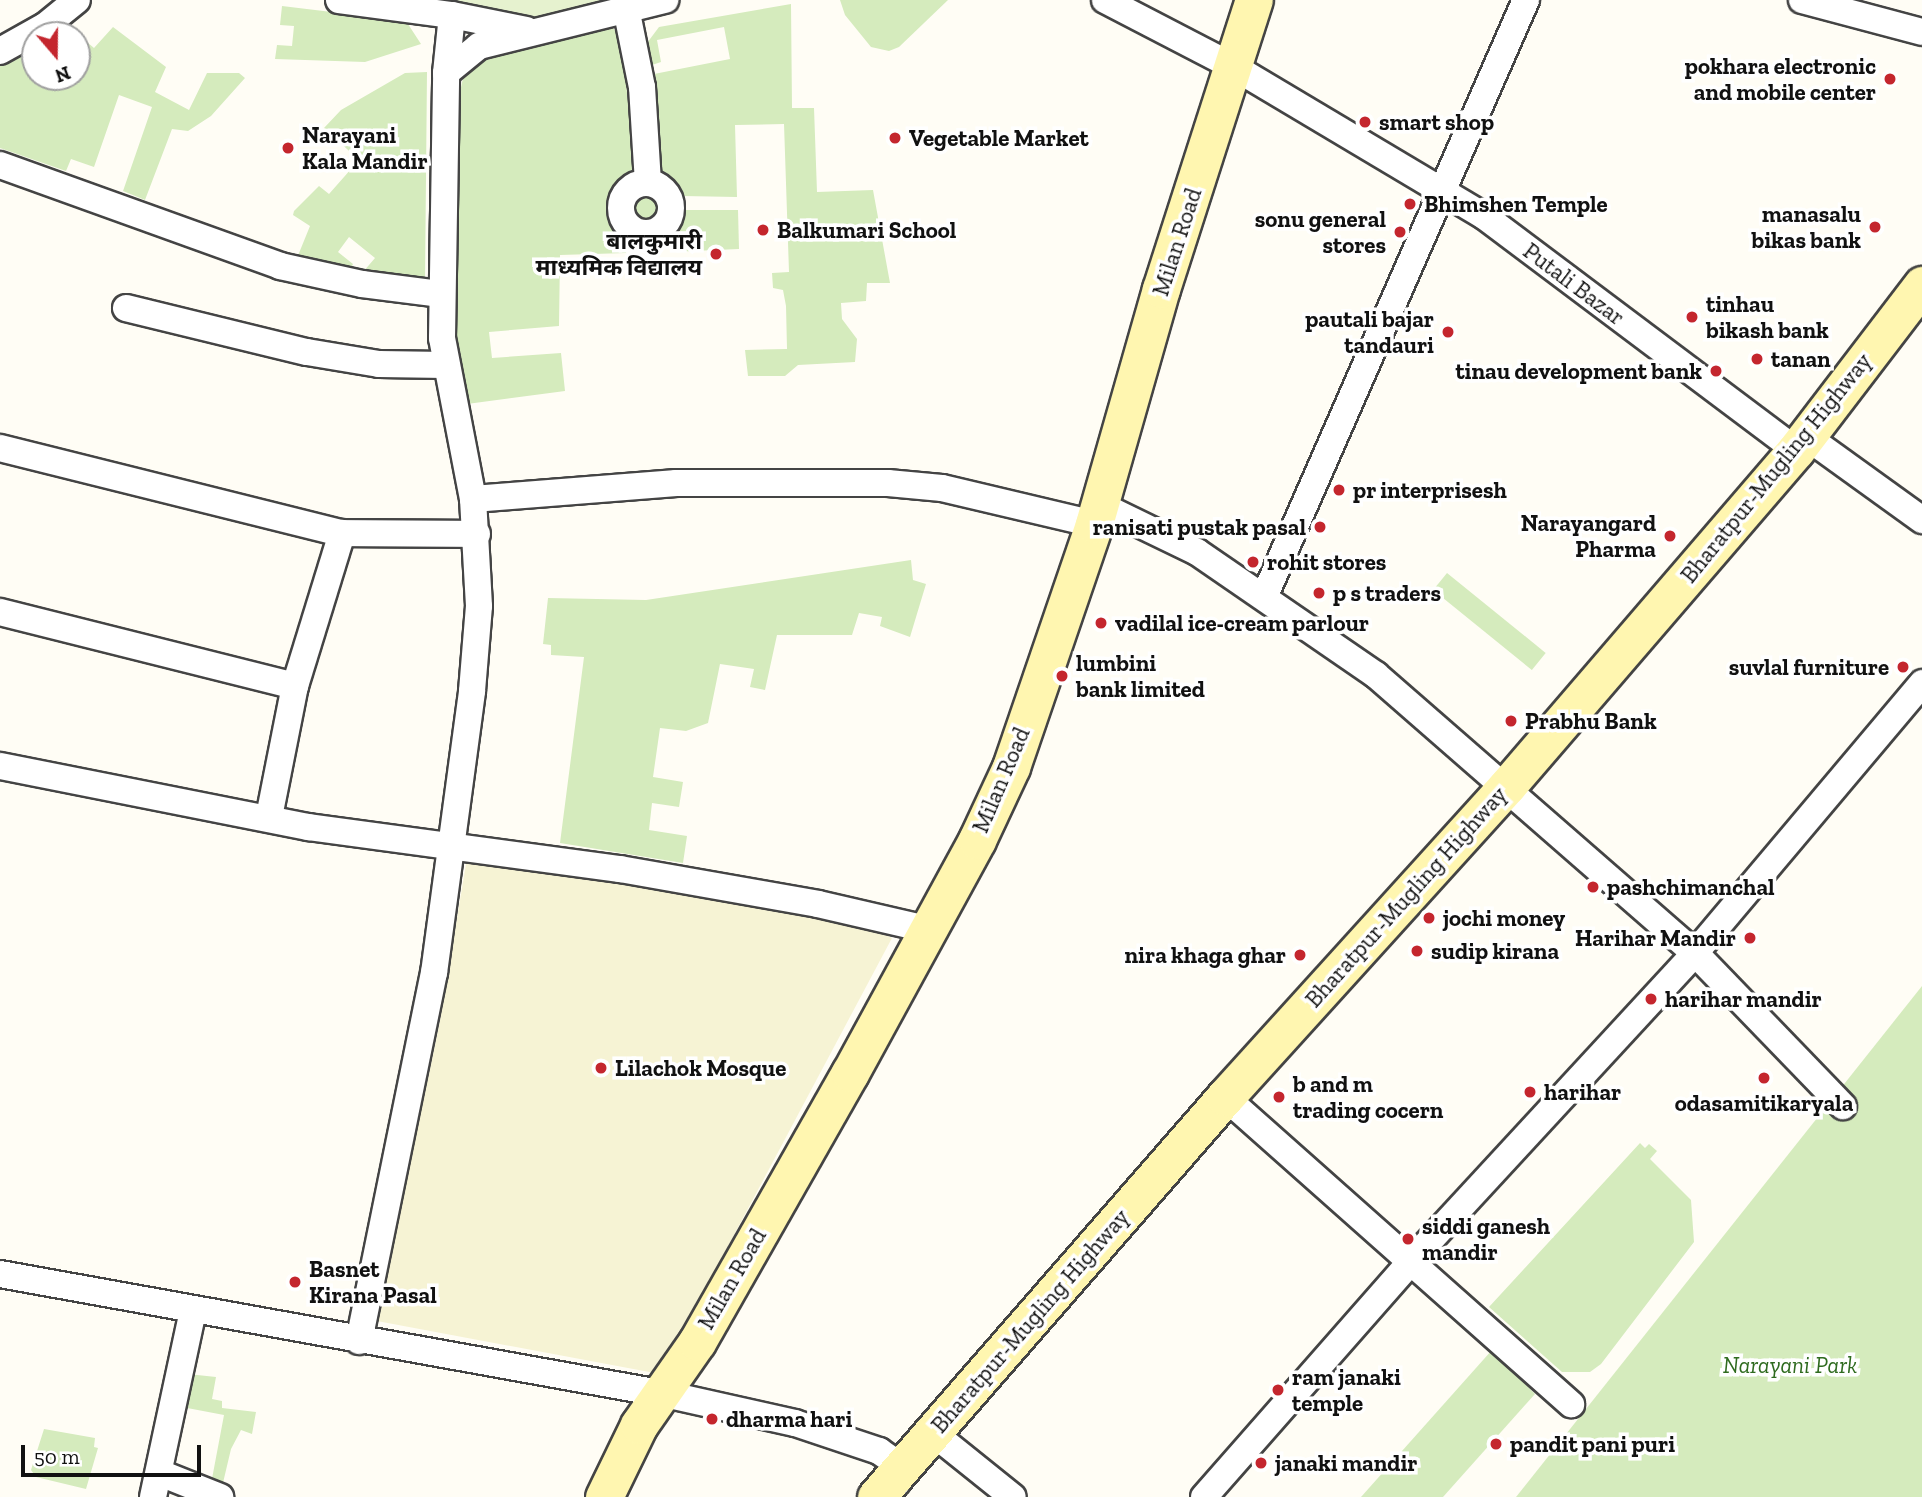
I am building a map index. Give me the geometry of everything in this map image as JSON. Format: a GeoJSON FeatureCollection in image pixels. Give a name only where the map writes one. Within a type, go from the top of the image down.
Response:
{"type":"FeatureCollection","features":[{"type":"Feature","properties":{"kind":"street"},"geometry":{"type":"LineString","coordinates":[[0,51],[46,26],[77,0]]}},
{"type":"Feature","properties":{"kind":"street"},"geometry":{"type":"LineString","coordinates":[[339,0],[452,15],[528,31]]}},
{"type":"Feature","properties":{"kind":"street"},"geometry":{"type":"LineString","coordinates":[[446,73],[478,46],[528,31],[666,0]]}},
{"type":"Feature","properties":{"kind":"street","name":"Putali Bazar"},"geometry":{"type":"LineString","coordinates":[[1105,0],[1234,67],[1484,216],[1802,443],[1922,520]]}},
{"type":"Feature","properties":{"kind":"street","name":"Milan Road"},"geometry":{"type":"LineString","coordinates":[[604,1497],[639,1425],[665,1394],[850,1073],[926,929],[977,840],[1011,767],[1097,515],[1161,289],[1254,0]]}},
{"type":"Feature","properties":{"kind":"street"},"geometry":{"type":"LineString","coordinates":[[1265,595],[1526,0]]}},
{"type":"Feature","properties":{"kind":"street"},"geometry":{"type":"LineString","coordinates":[[1802,0],[1922,32]]}},
{"type":"Feature","properties":{"kind":"street"},"geometry":{"type":"LineString","coordinates":[[626,8],[642,87],[648,183]]}},
{"type":"Feature","properties":{"kind":"street"},"geometry":{"type":"LineString","coordinates":[[359,1341],[434,973],[473,679],[477,534],[473,499],[446,365],[440,294],[446,73],[452,15]]}},
{"type":"Feature","properties":{"kind":"street"},"geometry":{"type":"LineString","coordinates":[[0,165],[280,266],[362,284],[440,294]]}},
{"type":"Feature","properties":{"kind":"street","name":"Bharatpur-Mugling Highway"},"geometry":{"type":"LineString","coordinates":[[876,1497],[897,1483],[933,1433],[1225,1097],[1507,786],[1802,443],[1922,285]]}},
{"type":"Feature","properties":{"kind":"street"},"geometry":{"type":"LineString","coordinates":[[126,308],[307,352],[379,364],[446,365]]}},
{"type":"Feature","properties":{"kind":"street"},"geometry":{"type":"LineString","coordinates":[[0,448],[342,533],[477,534]]}},
{"type":"Feature","properties":{"kind":"street"},"geometry":{"type":"LineString","coordinates":[[473,499],[676,483],[888,483],[942,488],[1097,515],[1197,552],[1265,595],[1376,675],[1507,786],[1695,953],[1843,1106]]}},
{"type":"Feature","properties":{"kind":"street"},"geometry":{"type":"LineString","coordinates":[[269,817],[295,686],[342,533]]}},
{"type":"Feature","properties":{"kind":"street"},"geometry":{"type":"LineString","coordinates":[[0,612],[295,686]]}},
{"type":"Feature","properties":{"kind":"street"},"geometry":{"type":"LineString","coordinates":[[1204,1497],[1411,1261],[1695,953],[1922,683]]}},
{"type":"Feature","properties":{"kind":"street"},"geometry":{"type":"LineString","coordinates":[[0,766],[83,786],[269,817],[309,827],[620,869],[818,904],[926,929]]}},
{"type":"Feature","properties":{"kind":"street"},"geometry":{"type":"LineString","coordinates":[[1225,1097],[1571,1404]]}},
{"type":"Feature","properties":{"kind":"street"},"geometry":{"type":"LineString","coordinates":[[0,1274],[359,1341],[665,1394],[859,1443],[897,1483]]}},
{"type":"Feature","properties":{"kind":"street"},"geometry":{"type":"LineString","coordinates":[[193,1310],[156,1485],[220,1497]]}},
{"type":"Feature","properties":{"kind":"street"},"geometry":{"type":"LineString","coordinates":[[933,1433],[1013,1497]]}},
{"type":"Feature","properties":{"kind":"shaded area"},"geometry":{"type":"Polygon","coordinates":[[[467,858],[663,885],[868,927],[892,938],[660,1374],[377,1321],[439,1026],[467,858]]]}},
{"type":"Feature","properties":{"kind":"green space"},"geometry":{"type":"Polygon","coordinates":[[[373,0],[616,0],[527,20],[373,0]]]}},
{"type":"Feature","properties":{"kind":"green space"},"geometry":{"type":"Polygon","coordinates":[[[840,0],[948,0],[899,47],[889,51],[871,47],[845,15],[840,0]]]}},
{"type":"Feature","properties":{"kind":"green space"},"geometry":{"type":"Polygon","coordinates":[[[791,4],[792,108],[814,108],[817,192],[873,190],[890,283],[867,283],[866,301],[841,303],[842,319],[857,339],[855,362],[798,365],[785,376],[748,376],[745,350],[787,349],[783,290],[773,288],[772,273],[789,272],[784,124],[735,125],[737,197],[683,196],[675,181],[661,172],[654,74],[730,59],[724,27],[657,40],[661,62],[652,65],[647,43],[659,27],[791,4]]]}},
{"type":"Feature","properties":{"kind":"green space"},"geometry":{"type":"Polygon","coordinates":[[[282,6],[406,21],[421,44],[365,62],[275,59],[277,45],[292,46],[294,26],[280,25],[282,6]]]}},
{"type":"Feature","properties":{"kind":"green space"},"geometry":{"type":"Polygon","coordinates":[[[113,27],[166,67],[155,92],[189,110],[207,73],[239,73],[245,78],[211,116],[188,131],[172,129],[145,200],[123,191],[152,107],[119,95],[94,167],[71,159],[66,171],[0,148],[0,61],[21,50],[21,91],[91,91],[91,45],[94,48],[113,27]]]}},
{"type":"Feature","properties":{"kind":"green space"},"geometry":{"type":"Polygon","coordinates":[[[613,28],[621,38],[636,174],[625,180],[614,198],[614,216],[626,233],[626,253],[560,255],[559,326],[489,332],[492,358],[561,353],[565,391],[467,404],[454,357],[459,96],[464,74],[477,60],[566,35],[613,28]]]}},
{"type":"Feature","properties":{"kind":"green space"},"geometry":{"type":"Polygon","coordinates":[[[427,72],[425,283],[363,272],[375,258],[349,237],[338,252],[353,264],[350,271],[297,258],[310,226],[293,215],[294,211],[319,186],[329,194],[359,160],[324,128],[341,110],[405,73],[427,72]]]}},
{"type":"Feature","properties":{"kind":"green space"},"geometry":{"type":"Polygon","coordinates":[[[646,193],[652,194],[660,202],[660,214],[652,222],[646,223],[640,222],[632,214],[631,208],[632,202],[640,194],[646,193]]]}},
{"type":"Feature","properties":{"kind":"green space"},"geometry":{"type":"Polygon","coordinates":[[[685,210],[738,210],[739,249],[670,252],[670,234],[685,210]]]}},
{"type":"Feature","properties":{"kind":"green space"},"geometry":{"type":"Polygon","coordinates":[[[911,560],[913,580],[926,584],[910,637],[880,626],[882,617],[859,613],[852,635],[777,635],[765,690],[750,687],[754,669],[720,664],[708,723],[686,731],[660,728],[653,777],[683,782],[679,807],[652,803],[649,830],[687,836],[683,863],[560,843],[584,657],[551,655],[551,645],[543,644],[548,598],[646,600],[911,560]]]}},
{"type":"Feature","properties":{"kind":"green space"},"geometry":{"type":"Polygon","coordinates":[[[1447,573],[1546,653],[1532,670],[1433,590],[1447,573]]]}},
{"type":"Feature","properties":{"kind":"green space","name":"Narayani Park"},"geometry":{"type":"Polygon","coordinates":[[[1922,986],[1922,1497],[1516,1497],[1922,986]]]}},
{"type":"Feature","properties":{"kind":"green space"},"geometry":{"type":"Polygon","coordinates":[[[1640,1143],[1645,1148],[1649,1144],[1657,1151],[1650,1159],[1691,1200],[1694,1242],[1601,1364],[1590,1372],[1562,1372],[1489,1307],[1640,1143]]]}},
{"type":"Feature","properties":{"kind":"green space"},"geometry":{"type":"Polygon","coordinates":[[[1492,1350],[1535,1394],[1443,1497],[1361,1497],[1492,1350]]]}},
{"type":"Feature","properties":{"kind":"green space"},"geometry":{"type":"Polygon","coordinates":[[[188,1374],[216,1377],[212,1399],[222,1401],[222,1408],[256,1412],[252,1434],[241,1430],[231,1449],[222,1487],[211,1484],[224,1415],[182,1407],[188,1374]]]}},
{"type":"Feature","properties":{"kind":"green space"},"geometry":{"type":"Polygon","coordinates":[[[44,1429],[95,1438],[94,1447],[98,1448],[86,1489],[36,1477],[31,1470],[44,1429]]]}},
{"type":"Feature","properties":{"kind":"place","name":"pokhara electronic and mobile center"},"geometry":{"type":"Point","coordinates":[1890,79]}},
{"type":"Feature","properties":{"kind":"place","name":"smart shop"},"geometry":{"type":"Point","coordinates":[1365,122]}},
{"type":"Feature","properties":{"kind":"place","name":"Vegetable Market"},"geometry":{"type":"Point","coordinates":[895,138]}},
{"type":"Feature","properties":{"kind":"place","name":"Narayani Kala Mandir"},"geometry":{"type":"Point","coordinates":[288,148]}},
{"type":"Feature","properties":{"kind":"place","name":"Bhimshen Temple"},"geometry":{"type":"Point","coordinates":[1410,204]}},
{"type":"Feature","properties":{"kind":"place","name":"manasalu bikas bank"},"geometry":{"type":"Point","coordinates":[1875,227]}},
{"type":"Feature","properties":{"kind":"place","name":"Balkumari School"},"geometry":{"type":"Point","coordinates":[763,230]}},
{"type":"Feature","properties":{"kind":"place","name":"sonu general stores"},"geometry":{"type":"Point","coordinates":[1400,232]}},
{"type":"Feature","properties":{"kind":"place","name":"बालकुमारी माध्यमिक विद्यालय"},"geometry":{"type":"Point","coordinates":[716,254]}},
{"type":"Feature","properties":{"kind":"place","name":"tinhau bikash bank"},"geometry":{"type":"Point","coordinates":[1692,317]}},
{"type":"Feature","properties":{"kind":"place","name":"pautali bajar tandauri"},"geometry":{"type":"Point","coordinates":[1448,332]}},
{"type":"Feature","properties":{"kind":"place","name":"tanan"},"geometry":{"type":"Point","coordinates":[1757,359]}},
{"type":"Feature","properties":{"kind":"place","name":"tinau development bank"},"geometry":{"type":"Point","coordinates":[1716,371]}},
{"type":"Feature","properties":{"kind":"place","name":"pr interprisesh"},"geometry":{"type":"Point","coordinates":[1339,490]}},
{"type":"Feature","properties":{"kind":"place","name":"ranisati pustak pasal"},"geometry":{"type":"Point","coordinates":[1320,527]}},
{"type":"Feature","properties":{"kind":"place","name":"Narayangard Pharma"},"geometry":{"type":"Point","coordinates":[1670,536]}},
{"type":"Feature","properties":{"kind":"place","name":"rohit stores"},"geometry":{"type":"Point","coordinates":[1253,562]}},
{"type":"Feature","properties":{"kind":"place","name":"p s traders"},"geometry":{"type":"Point","coordinates":[1319,593]}},
{"type":"Feature","properties":{"kind":"place","name":"vadilal ice-cream parlour"},"geometry":{"type":"Point","coordinates":[1101,623]}},
{"type":"Feature","properties":{"kind":"place","name":"suvlal furniture"},"geometry":{"type":"Point","coordinates":[1903,667]}},
{"type":"Feature","properties":{"kind":"place","name":"lumbini bank limited"},"geometry":{"type":"Point","coordinates":[1062,676]}},
{"type":"Feature","properties":{"kind":"place","name":"Prabhu Bank"},"geometry":{"type":"Point","coordinates":[1511,721]}},
{"type":"Feature","properties":{"kind":"place","name":"pashchimanchal"},"geometry":{"type":"Point","coordinates":[1593,887]}},
{"type":"Feature","properties":{"kind":"place","name":"jochi money"},"geometry":{"type":"Point","coordinates":[1429,918]}},
{"type":"Feature","properties":{"kind":"place","name":"Harihar Mandir"},"geometry":{"type":"Point","coordinates":[1750,938]}},
{"type":"Feature","properties":{"kind":"place","name":"sudip kirana"},"geometry":{"type":"Point","coordinates":[1417,951]}},
{"type":"Feature","properties":{"kind":"place","name":"nira khaga ghar"},"geometry":{"type":"Point","coordinates":[1300,955]}},
{"type":"Feature","properties":{"kind":"place","name":"harihar mandir"},"geometry":{"type":"Point","coordinates":[1651,999]}},
{"type":"Feature","properties":{"kind":"place","name":"Lilachok Mosque"},"geometry":{"type":"Point","coordinates":[601,1068]}},
{"type":"Feature","properties":{"kind":"place","name":"odasamitikaryala"},"geometry":{"type":"Point","coordinates":[1764,1078]}},
{"type":"Feature","properties":{"kind":"place","name":"harihar"},"geometry":{"type":"Point","coordinates":[1530,1092]}},
{"type":"Feature","properties":{"kind":"place","name":"b and m trading cocern"},"geometry":{"type":"Point","coordinates":[1279,1097]}},
{"type":"Feature","properties":{"kind":"place","name":"siddi ganesh mandir"},"geometry":{"type":"Point","coordinates":[1408,1239]}},
{"type":"Feature","properties":{"kind":"place","name":"Basnet Kirana Pasal"},"geometry":{"type":"Point","coordinates":[295,1282]}},
{"type":"Feature","properties":{"kind":"place","name":"ram janaki temple"},"geometry":{"type":"Point","coordinates":[1278,1390]}},
{"type":"Feature","properties":{"kind":"place","name":"dharma hari"},"geometry":{"type":"Point","coordinates":[712,1419]}},
{"type":"Feature","properties":{"kind":"place","name":"pandit pani puri"},"geometry":{"type":"Point","coordinates":[1496,1444]}},
{"type":"Feature","properties":{"kind":"place","name":"janaki mandir"},"geometry":{"type":"Point","coordinates":[1261,1463]}}]}
